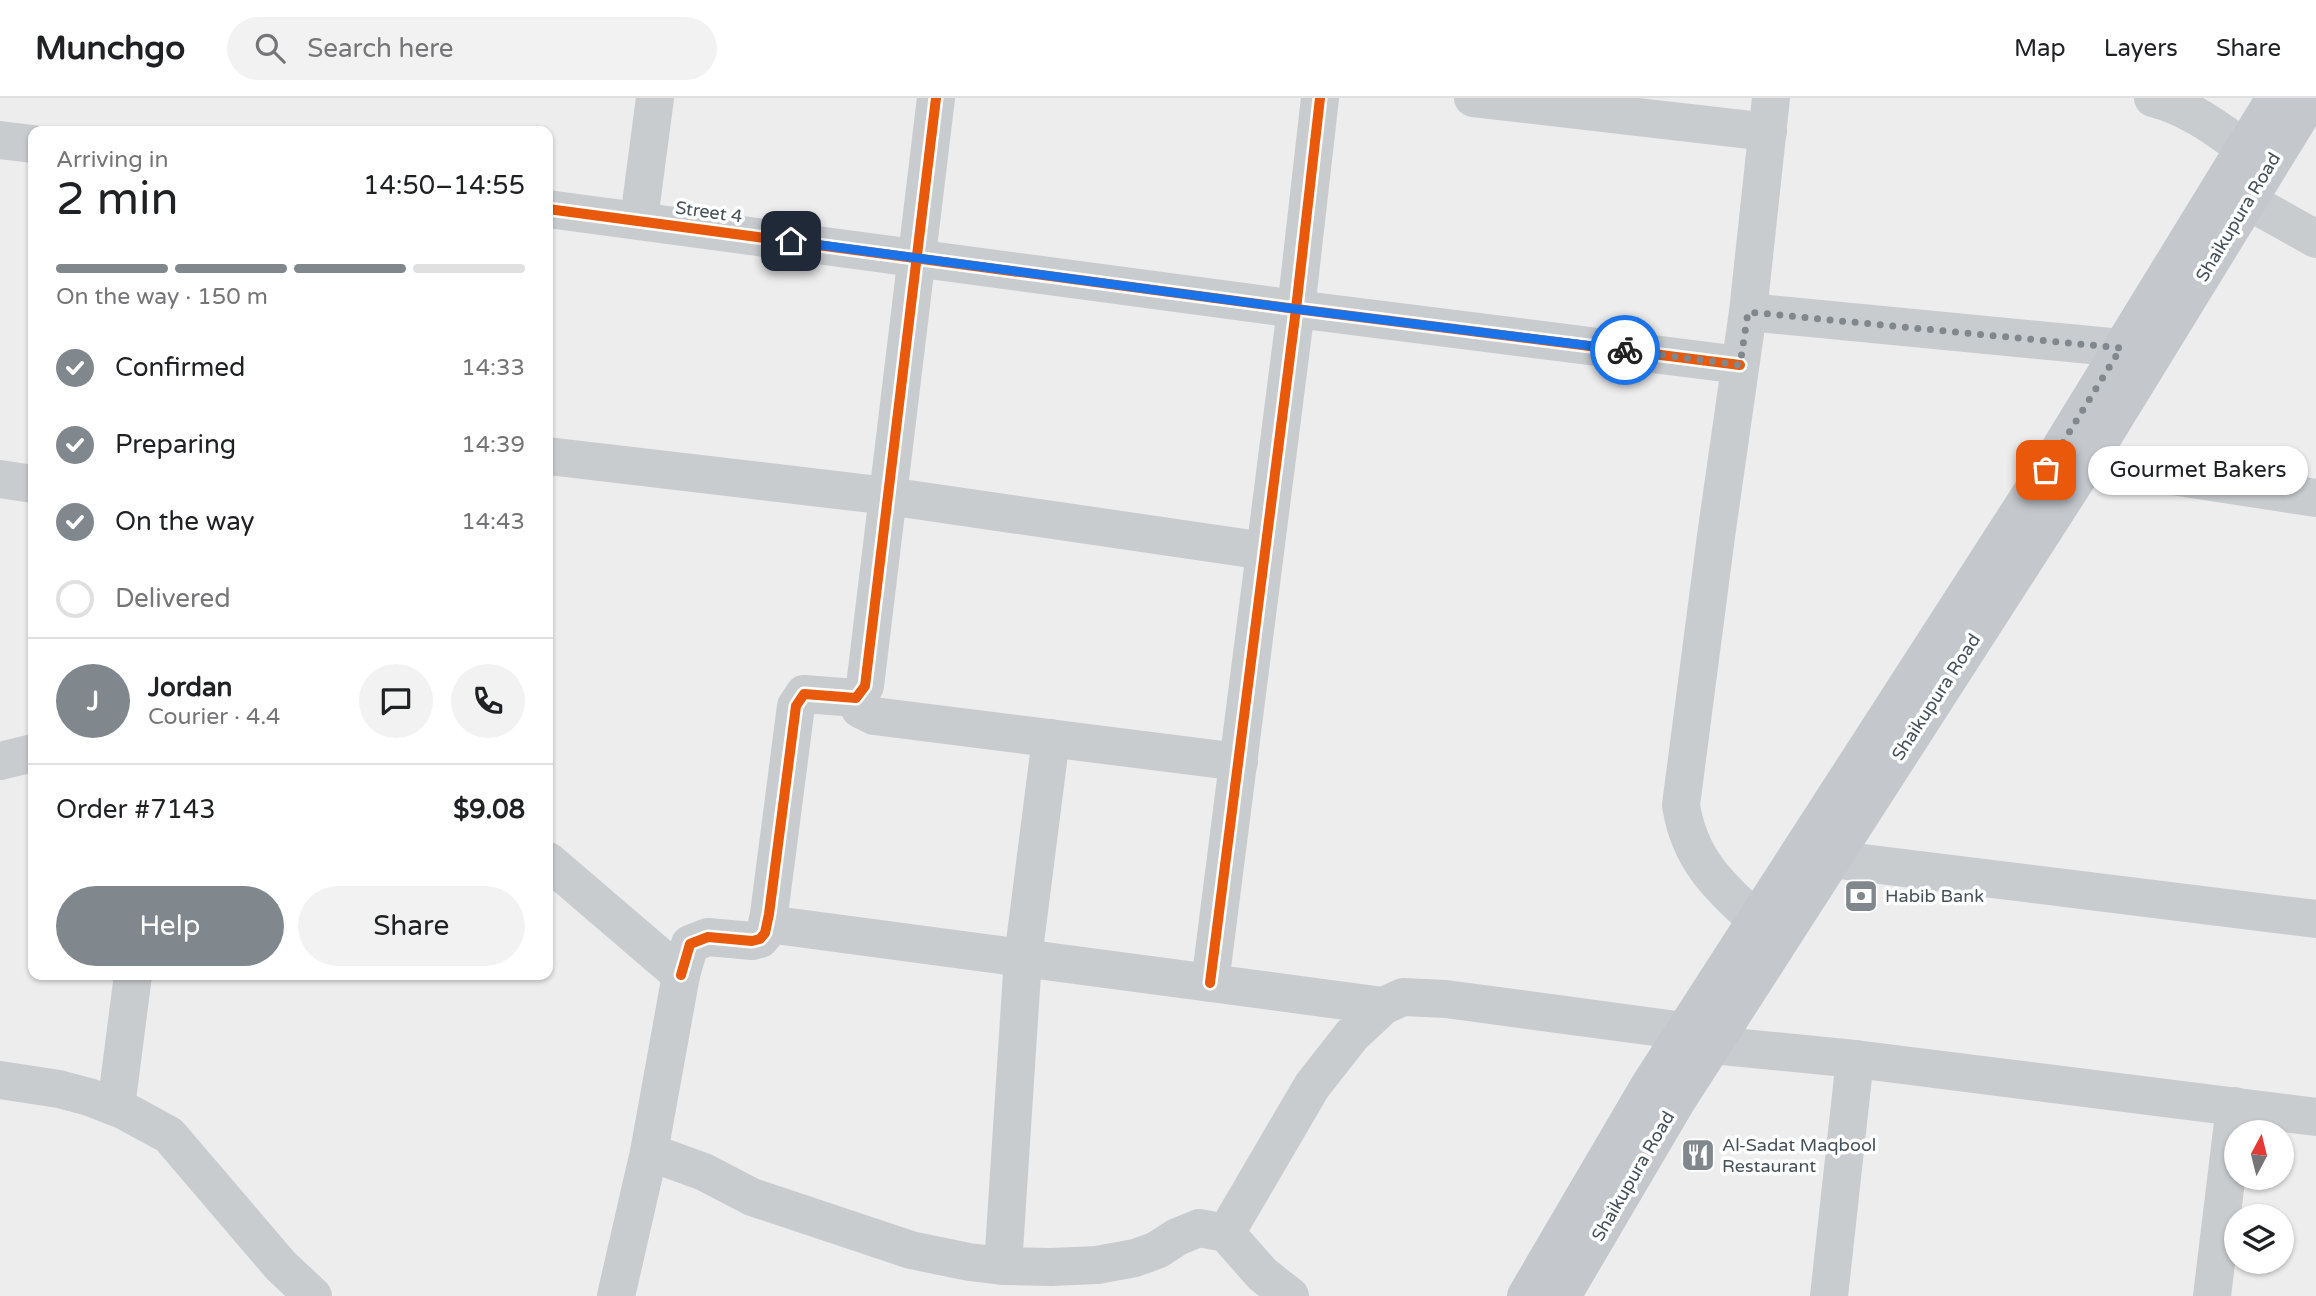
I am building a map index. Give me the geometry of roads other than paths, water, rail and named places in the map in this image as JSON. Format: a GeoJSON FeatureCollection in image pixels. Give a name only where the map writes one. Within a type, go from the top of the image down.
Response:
{"type":"FeatureCollection","features":[{"type":"Feature","properties":{"kind":"main road","name":"Shaikupura Road"},"geometry":{"type":"LineString","coordinates":[[1562,1296],[1676,1102],[1698,1038],[1756,920],[2061,447],[2275,98]]}},
{"type":"Feature","properties":{"kind":"main road","name":"Shaikupura Road"},"geometry":{"type":"LineString","coordinates":[[1526,1296],[1698,1038],[1831,859],[2087,463],[2311,98]]}},
{"type":"Feature","properties":{"kind":"street"},"geometry":{"type":"LineString","coordinates":[[639,219],[655,98]]}},
{"type":"Feature","properties":{"kind":"street"},"geometry":{"type":"LineString","coordinates":[[856,698],[865,686],[936,98]]}},
{"type":"Feature","properties":{"kind":"street"},"geometry":{"type":"LineString","coordinates":[[1210,983],[1296,309],[1320,98]]}},
{"type":"Feature","properties":{"kind":"street"},"geometry":{"type":"LineString","coordinates":[[1473,98],[1770,115],[1748,312],[1681,805],[1685,827],[1704,869],[1756,920]]}},
{"type":"Feature","properties":{"kind":"street"},"geometry":{"type":"LineString","coordinates":[[2153,98],[2171,102],[2194,113],[2244,148]]}},
{"type":"Feature","properties":{"kind":"street"},"geometry":{"type":"LineString","coordinates":[[0,140],[28,143]]}},
{"type":"Feature","properties":{"kind":"street"},"geometry":{"type":"LineString","coordinates":[[2248,201],[2316,239]]}},
{"type":"Feature","properties":{"kind":"street","name":"Street 4"},"geometry":{"type":"LineString","coordinates":[[553,210],[1296,309],[1740,365]]}},
{"type":"Feature","properties":{"kind":"street"},"geometry":{"type":"LineString","coordinates":[[1748,312],[2121,348]]}},
{"type":"Feature","properties":{"kind":"street"},"geometry":{"type":"LineString","coordinates":[[553,457],[888,496],[1265,551]]}},
{"type":"Feature","properties":{"kind":"street"},"geometry":{"type":"LineString","coordinates":[[2087,463],[2316,498]]}},
{"type":"Feature","properties":{"kind":"street"},"geometry":{"type":"LineString","coordinates":[[0,480],[28,483]]}},
{"type":"Feature","properties":{"kind":"street"},"geometry":{"type":"LineString","coordinates":[[616,1296],[649,1152],[681,975],[690,944],[708,937],[752,941],[760,939],[768,924],[796,706],[804,694],[856,698]]}},
{"type":"Feature","properties":{"kind":"street"},"geometry":{"type":"LineString","coordinates":[[856,698],[860,709],[874,716],[1239,762]]}},
{"type":"Feature","properties":{"kind":"street"},"geometry":{"type":"LineString","coordinates":[[1003,1266],[1023,958],[1051,738]]}},
{"type":"Feature","properties":{"kind":"street"},"geometry":{"type":"LineString","coordinates":[[0,761],[28,754]]}},
{"type":"Feature","properties":{"kind":"street"},"geometry":{"type":"LineString","coordinates":[[1831,859],[2316,919]]}},
{"type":"Feature","properties":{"kind":"street"},"geometry":{"type":"LineString","coordinates":[[553,865],[681,975]]}},
{"type":"Feature","properties":{"kind":"street"},"geometry":{"type":"LineString","coordinates":[[768,924],[1383,1006]]}},
{"type":"Feature","properties":{"kind":"street"},"geometry":{"type":"LineString","coordinates":[[116,1107],[132,980]]}},
{"type":"Feature","properties":{"kind":"street"},"geometry":{"type":"LineString","coordinates":[[1226,1233],[1312,1086],[1352,1035],[1383,1006],[1403,998],[1446,999],[1854,1059],[2316,1116]]}},
{"type":"Feature","properties":{"kind":"street"},"geometry":{"type":"LineString","coordinates":[[1829,1296],[1854,1059]]}},
{"type":"Feature","properties":{"kind":"street"},"geometry":{"type":"LineString","coordinates":[[0,1080],[59,1089],[116,1107],[169,1135],[281,1266],[313,1296]]}},
{"type":"Feature","properties":{"kind":"street"},"geometry":{"type":"LineString","coordinates":[[2212,1296],[2235,1107]]}},
{"type":"Feature","properties":{"kind":"street"},"geometry":{"type":"LineString","coordinates":[[649,1152],[704,1172],[752,1197],[868,1237],[911,1250],[1003,1266],[1097,1265],[1135,1258],[1199,1228],[1226,1233],[1262,1274],[1290,1296]]}},
{"type":"Feature","properties":{"kind":"place","name":"Gourmet Bakers"},"geometry":{"type":"Point","coordinates":[2046,470]}},
{"type":"Feature","properties":{"kind":"place","name":"Habib Bank"},"geometry":{"type":"Point","coordinates":[1861,896]}},
{"type":"Feature","properties":{"kind":"place","name":"Al-Sadat Maqbool Restaurant"},"geometry":{"type":"Point","coordinates":[1698,1155]}}]}
